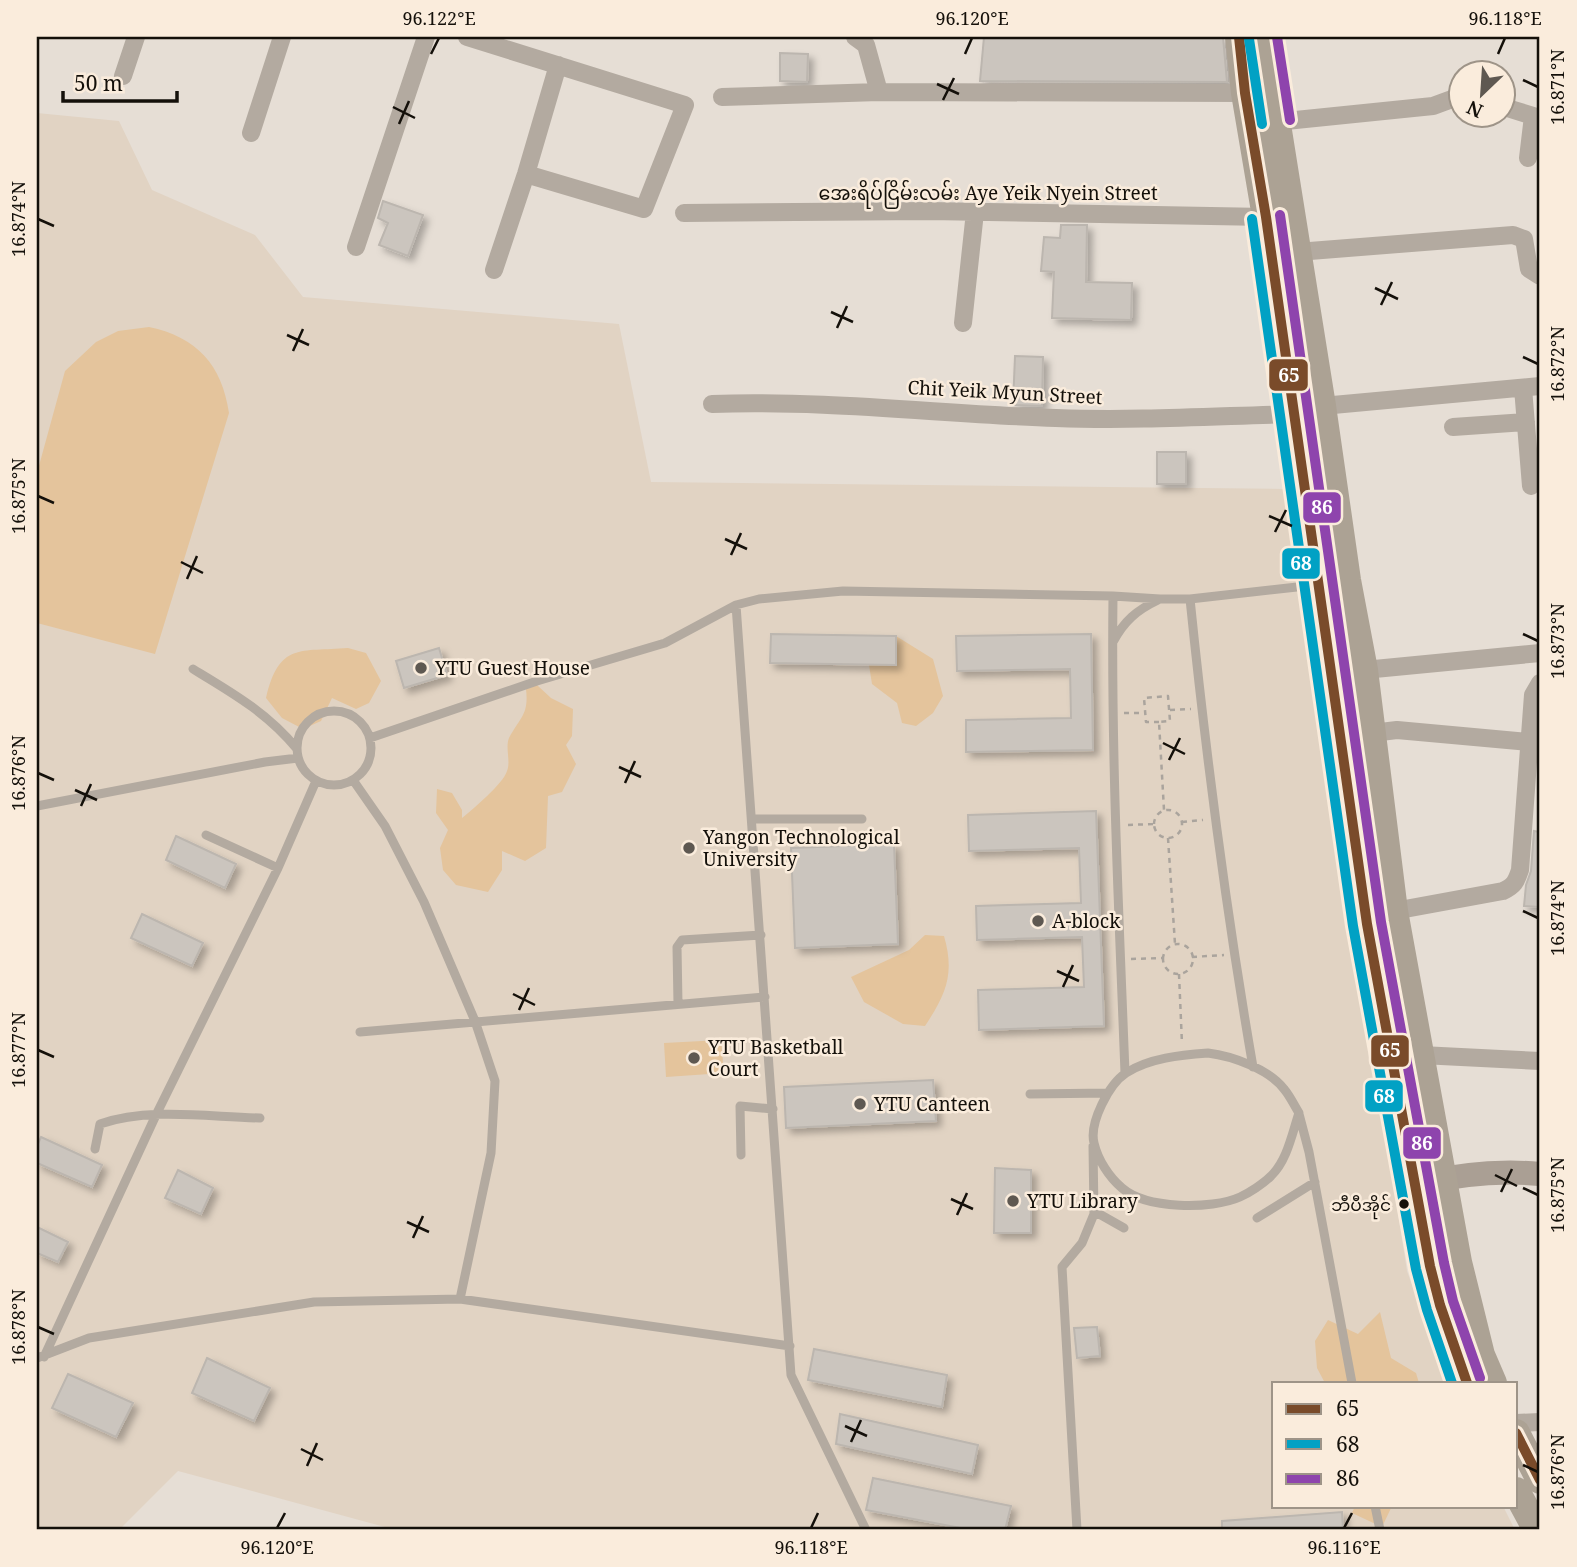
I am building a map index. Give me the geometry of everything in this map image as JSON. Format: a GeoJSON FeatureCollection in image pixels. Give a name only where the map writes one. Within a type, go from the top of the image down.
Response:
{"type":"FeatureCollection","features":[{"type":"Feature","properties":{"kind":"main road"},"geometry":{"type":"LineString","coordinates":[[1239,37],[1245,93],[1279,215],[1297,253],[1322,406],[1334,582],[1367,924],[1429,1181],[1461,1276],[1481,1355],[1493,1382]]}},
{"type":"Feature","properties":{"kind":"main road"},"geometry":{"type":"LineString","coordinates":[[1263,37],[1276,122],[1279,215],[1295,414],[1334,582],[1364,670],[1394,911],[1421,1055],[1440,1305],[1467,1382]]}},
{"type":"Feature","properties":{"kind":"main road"},"geometry":{"type":"LineString","coordinates":[[1429,1181],[1516,1172],[1540,1174]]}},
{"type":"Feature","properties":{"kind":"main road"},"geometry":{"type":"LineString","coordinates":[[1518,1437],[1540,1480]]}},
{"type":"Feature","properties":{"kind":"main road"},"geometry":{"type":"LineString","coordinates":[[1518,1495],[1537,1530]]}},
{"type":"Feature","properties":{"kind":"street"},"geometry":{"type":"LineString","coordinates":[[123,76],[136,37]]}},
{"type":"Feature","properties":{"kind":"street"},"geometry":{"type":"LineString","coordinates":[[251,133],[282,37]]}},
{"type":"Feature","properties":{"kind":"street"},"geometry":{"type":"LineString","coordinates":[[356,247],[426,37]]}},
{"type":"Feature","properties":{"kind":"street"},"geometry":{"type":"LineString","coordinates":[[467,37],[685,105],[644,209],[526,174]]}},
{"type":"Feature","properties":{"kind":"street"},"geometry":{"type":"LineString","coordinates":[[855,37],[866,45],[878,92]]}},
{"type":"Feature","properties":{"kind":"street"},"geometry":{"type":"LineString","coordinates":[[494,270],[558,65]]}},
{"type":"Feature","properties":{"kind":"street"},"geometry":{"type":"LineString","coordinates":[[723,97],[878,92],[1245,93]]}},
{"type":"Feature","properties":{"kind":"street"},"geometry":{"type":"LineString","coordinates":[[1276,122],[1433,106],[1448,100]]}},
{"type":"Feature","properties":{"kind":"street"},"geometry":{"type":"LineString","coordinates":[[1518,112],[1536,117],[1528,158]]}},
{"type":"Feature","properties":{"kind":"street"},"geometry":{"type":"LineString","coordinates":[[963,323],[975,212]]}},
{"type":"Feature","properties":{"kind":"street","name":"အေးရိပ်ငြိမ်းလမ်း Aye Yeik Nyein Street"},"geometry":{"type":"LineString","coordinates":[[684,213],[1279,215]]}},
{"type":"Feature","properties":{"kind":"street"},"geometry":{"type":"LineString","coordinates":[[1297,253],[1513,235],[1524,239],[1529,269],[1540,276]]}},
{"type":"Feature","properties":{"kind":"street"},"geometry":{"type":"LineString","coordinates":[[1322,406],[1532,387],[1526,422],[1531,486]]}},
{"type":"Feature","properties":{"kind":"street","name":"Chit Yeik Myun Street"},"geometry":{"type":"LineString","coordinates":[[712,404],[771,402],[851,405],[1057,418],[1295,414]]}},
{"type":"Feature","properties":{"kind":"street"},"geometry":{"type":"LineString","coordinates":[[1453,427],[1526,422]]}},
{"type":"Feature","properties":{"kind":"street"},"geometry":{"type":"LineString","coordinates":[[1364,670],[1540,653]]}},
{"type":"Feature","properties":{"kind":"street"},"geometry":{"type":"LineString","coordinates":[[1394,911],[1503,891],[1516,882],[1520,870],[1533,695],[1540,683]]}},
{"type":"Feature","properties":{"kind":"street"},"geometry":{"type":"LineString","coordinates":[[1372,733],[1397,730],[1528,742]]}},
{"type":"Feature","properties":{"kind":"street"},"geometry":{"type":"LineString","coordinates":[[1421,1055],[1540,1061]]}},
{"type":"Feature","properties":{"kind":"street"},"geometry":{"type":"LineString","coordinates":[[1518,1423],[1540,1422]]}},
{"type":"Feature","properties":{"kind":"lane"},"geometry":{"type":"LineString","coordinates":[[370,738],[537,681],[665,643],[736,605],[759,599],[843,591],[1160,599],[1334,582]]}},
{"type":"Feature","properties":{"kind":"lane"},"geometry":{"type":"LineString","coordinates":[[1113,596],[1114,825],[1125,1073]]}},
{"type":"Feature","properties":{"kind":"lane"},"geometry":{"type":"LineString","coordinates":[[1191,598],[1201,708],[1233,954],[1253,1067]]}},
{"type":"Feature","properties":{"kind":"lane"},"geometry":{"type":"LineString","coordinates":[[1112,643],[1122,625],[1140,609],[1160,599]]}},
{"type":"Feature","properties":{"kind":"lane"},"geometry":{"type":"LineString","coordinates":[[736,605],[791,1375],[866,1530]]}},
{"type":"Feature","properties":{"kind":"lane"},"geometry":{"type":"LineString","coordinates":[[193,669],[243,699],[282,731],[298,753]]}},
{"type":"Feature","properties":{"kind":"lane"},"geometry":{"type":"LineString","coordinates":[[334,711],[353,716],[360,721],[370,738],[372,748],[367,766],[353,780],[335,785],[316,780],[302,767],[298,739],[307,722],[324,712],[334,711]]}},
{"type":"Feature","properties":{"kind":"lane"},"geometry":{"type":"LineString","coordinates":[[37,806],[265,762],[298,753]]}},
{"type":"Feature","properties":{"kind":"lane"},"geometry":{"type":"LineString","coordinates":[[40,1358],[278,868],[316,780]]}},
{"type":"Feature","properties":{"kind":"lane"},"geometry":{"type":"LineString","coordinates":[[353,780],[385,826],[424,902],[475,1021],[495,1081],[491,1153],[460,1299]]}},
{"type":"Feature","properties":{"kind":"lane"},"geometry":{"type":"LineString","coordinates":[[752,819],[862,819]]}},
{"type":"Feature","properties":{"kind":"lane"},"geometry":{"type":"LineString","coordinates":[[206,835],[278,868]]}},
{"type":"Feature","properties":{"kind":"lane"},"geometry":{"type":"LineString","coordinates":[[678,1004],[677,947],[682,940],[761,935]]}},
{"type":"Feature","properties":{"kind":"lane"},"geometry":{"type":"LineString","coordinates":[[360,1032],[765,998]]}},
{"type":"Feature","properties":{"kind":"lane"},"geometry":{"type":"LineString","coordinates":[[1077,1530],[1062,1267],[1082,1243],[1094,1211],[1093,1141],[1096,1117],[1108,1093],[1125,1073],[1183,1054],[1208,1053],[1233,1056],[1283,1086],[1299,1113],[1315,1182],[1352,1382]]}},
{"type":"Feature","properties":{"kind":"lane"},"geometry":{"type":"LineString","coordinates":[[1030,1094],[1108,1093]]}},
{"type":"Feature","properties":{"kind":"lane"},"geometry":{"type":"LineString","coordinates":[[741,1155],[740,1106],[773,1109]]}},
{"type":"Feature","properties":{"kind":"lane"},"geometry":{"type":"LineString","coordinates":[[1093,1141],[1105,1170],[1123,1189],[1145,1201],[1199,1206],[1239,1198],[1271,1176],[1286,1153],[1299,1113]]}},
{"type":"Feature","properties":{"kind":"lane"},"geometry":{"type":"LineString","coordinates":[[95,1149],[100,1124],[119,1118],[156,1115],[260,1118]]}},
{"type":"Feature","properties":{"kind":"lane"},"geometry":{"type":"LineString","coordinates":[[1257,1218],[1315,1182]]}},
{"type":"Feature","properties":{"kind":"lane"},"geometry":{"type":"LineString","coordinates":[[1094,1211],[1124,1228]]}},
{"type":"Feature","properties":{"kind":"lane"},"geometry":{"type":"LineString","coordinates":[[40,1358],[89,1338],[314,1302],[460,1299],[790,1346]]}},
{"type":"Feature","properties":{"kind":"lane"},"geometry":{"type":"LineString","coordinates":[[1375,1508],[1380,1530]]}},
{"type":"Feature","properties":{"kind":"path"},"geometry":{"type":"LineString","coordinates":[[1168,696],[1170,710],[1170,721],[1146,722],[1144,698],[1168,696]]}},
{"type":"Feature","properties":{"kind":"path"},"geometry":{"type":"LineString","coordinates":[[1170,710],[1201,708]]}},
{"type":"Feature","properties":{"kind":"path"},"geometry":{"type":"LineString","coordinates":[[1112,712],[1145,713]]}},
{"type":"Feature","properties":{"kind":"path"},"geometry":{"type":"LineString","coordinates":[[1158,722],[1164,810]]}},
{"type":"Feature","properties":{"kind":"path"},"geometry":{"type":"LineString","coordinates":[[1168,838],[1156,832],[1156,816],[1164,810],[1173,811],[1182,822]]}},
{"type":"Feature","properties":{"kind":"path"},"geometry":{"type":"LineString","coordinates":[[1182,822],[1216,819]]}},
{"type":"Feature","properties":{"kind":"path"},"geometry":{"type":"LineString","coordinates":[[1168,838],[1180,831],[1182,822]]}},
{"type":"Feature","properties":{"kind":"path"},"geometry":{"type":"LineString","coordinates":[[1114,825],[1154,824]]}},
{"type":"Feature","properties":{"kind":"path"},"geometry":{"type":"LineString","coordinates":[[1168,838],[1175,944]]}},
{"type":"Feature","properties":{"kind":"path"},"geometry":{"type":"LineString","coordinates":[[1175,944],[1188,948],[1192,957],[1191,966],[1179,973],[1170,971],[1163,958],[1167,949],[1175,944]]}},
{"type":"Feature","properties":{"kind":"path"},"geometry":{"type":"LineString","coordinates":[[1192,957],[1233,954]]}},
{"type":"Feature","properties":{"kind":"path"},"geometry":{"type":"LineString","coordinates":[[1120,959],[1163,958]]}},
{"type":"Feature","properties":{"kind":"path"},"geometry":{"type":"LineString","coordinates":[[1179,973],[1183,1054]]}},
{"type":"Feature","properties":{"kind":"shaded area","name":"Yangon Technological University"},"geometry":{"type":"Polygon","coordinates":[[[37,113],[119,121],[152,190],[255,235],[303,297],[619,324],[651,482],[1285,489],[1407,1271],[1447,1382],[1272,1382],[1272,1508],[1504,1508],[1515,1530],[396,1530],[178,1471],[119,1530],[37,1530],[37,113]]]}},
{"type":"Feature","properties":{"kind":"shaded area"},"geometry":{"type":"Polygon","coordinates":[[[149,327],[181,338],[204,356],[220,381],[229,413],[155,654],[37,623],[37,473],[65,371],[96,342],[118,331],[149,327]]]}},
{"type":"Feature","properties":{"kind":"shaded area"},"geometry":{"type":"Polygon","coordinates":[[[896,636],[933,659],[943,696],[933,713],[916,726],[902,723],[897,703],[872,684],[869,665],[896,665],[896,636]]]}},
{"type":"Feature","properties":{"kind":"shaded area"},"geometry":{"type":"Polygon","coordinates":[[[348,648],[366,653],[381,681],[369,703],[356,709],[332,698],[321,721],[303,729],[282,718],[266,698],[271,680],[285,659],[304,651],[348,648]]]}},
{"type":"Feature","properties":{"kind":"shaded area"},"geometry":{"type":"Polygon","coordinates":[[[537,685],[551,698],[573,709],[572,736],[566,745],[576,764],[562,792],[548,796],[546,848],[525,861],[502,851],[502,870],[488,892],[456,885],[443,870],[440,848],[448,830],[436,813],[437,789],[452,793],[462,810],[462,818],[494,789],[507,771],[508,742],[525,710],[526,689],[537,685]]]}},
{"type":"Feature","properties":{"kind":"shaded area"},"geometry":{"type":"Polygon","coordinates":[[[925,935],[944,936],[949,962],[946,983],[925,1026],[903,1024],[864,1002],[851,977],[909,950],[925,935]]]}},
{"type":"Feature","properties":{"kind":"shaded area","name":"YTU Basketball Court"},"geometry":{"type":"Polygon","coordinates":[[[721,1040],[724,1073],[666,1077],[664,1043],[721,1040]]]}},
{"type":"Feature","properties":{"kind":"shaded area"},"geometry":{"type":"Polygon","coordinates":[[[1380,1312],[1391,1358],[1416,1373],[1419,1382],[1324,1382],[1317,1368],[1315,1341],[1328,1320],[1358,1334],[1380,1312]]]}},
{"type":"Feature","properties":{"kind":"shaded area"},"geometry":{"type":"Polygon","coordinates":[[[1354,1508],[1391,1508],[1382,1527],[1352,1513],[1354,1508]]]}},
{"type":"Feature","properties":{"kind":"building"},"geometry":{"type":"Polygon","coordinates":[[[984,37],[1223,37],[1227,82],[980,81],[984,37]]]}},
{"type":"Feature","properties":{"kind":"building"},"geometry":{"type":"Polygon","coordinates":[[[780,53],[808,54],[807,82],[780,81],[780,53]]]}},
{"type":"Feature","properties":{"kind":"building"},"geometry":{"type":"Polygon","coordinates":[[[383,201],[423,215],[408,256],[379,245],[388,223],[378,218],[383,201]]]}},
{"type":"Feature","properties":{"kind":"building"},"geometry":{"type":"Polygon","coordinates":[[[1061,225],[1087,225],[1086,282],[1132,283],[1131,320],[1052,318],[1054,272],[1041,271],[1044,237],[1060,238],[1061,225]]]}},
{"type":"Feature","properties":{"kind":"building"},"geometry":{"type":"Polygon","coordinates":[[[1015,356],[1043,357],[1042,406],[1013,405],[1015,356]]]}},
{"type":"Feature","properties":{"kind":"building"},"geometry":{"type":"Polygon","coordinates":[[[1157,452],[1186,452],[1186,484],[1157,484],[1157,452]]]}},
{"type":"Feature","properties":{"kind":"building"},"geometry":{"type":"Polygon","coordinates":[[[771,634],[896,636],[896,665],[770,663],[771,634]]]}},
{"type":"Feature","properties":{"kind":"building"},"geometry":{"type":"Polygon","coordinates":[[[1091,634],[1093,750],[966,752],[966,720],[1071,718],[1070,669],[957,671],[956,636],[1091,634]]]}},
{"type":"Feature","properties":{"kind":"building","name":"YTU Guest House"},"geometry":{"type":"Polygon","coordinates":[[[439,648],[447,675],[404,688],[396,661],[439,648]]]}},
{"type":"Feature","properties":{"kind":"building","name":"A-block"},"geometry":{"type":"Polygon","coordinates":[[[1096,811],[1104,1026],[979,1030],[978,990],[1084,987],[1082,937],[977,940],[976,906],[1081,903],[1079,848],[969,851],[968,815],[1096,811]]]}},
{"type":"Feature","properties":{"kind":"building"},"geometry":{"type":"Polygon","coordinates":[[[1534,831],[1540,832],[1540,907],[1524,906],[1526,885],[1531,871],[1534,831]]]}},
{"type":"Feature","properties":{"kind":"building"},"geometry":{"type":"Polygon","coordinates":[[[176,836],[236,864],[225,888],[166,860],[176,836]]]}},
{"type":"Feature","properties":{"kind":"building"},"geometry":{"type":"Polygon","coordinates":[[[894,844],[898,944],[795,948],[791,848],[894,844]]]}},
{"type":"Feature","properties":{"kind":"building"},"geometry":{"type":"Polygon","coordinates":[[[142,914],[203,943],[192,966],[131,938],[142,914]]]}},
{"type":"Feature","properties":{"kind":"building","name":"YTU Canteen"},"geometry":{"type":"Polygon","coordinates":[[[933,1080],[936,1121],[786,1128],[784,1087],[933,1080]]]}},
{"type":"Feature","properties":{"kind":"building"},"geometry":{"type":"Polygon","coordinates":[[[41,1137],[102,1165],[92,1187],[37,1163],[37,1146],[41,1137]]]}},
{"type":"Feature","properties":{"kind":"building","name":"YTU Library"},"geometry":{"type":"Polygon","coordinates":[[[995,1168],[1031,1170],[1031,1233],[994,1233],[995,1168]]]}},
{"type":"Feature","properties":{"kind":"building"},"geometry":{"type":"Polygon","coordinates":[[[178,1170],[213,1188],[201,1214],[165,1198],[178,1170]]]}},
{"type":"Feature","properties":{"kind":"building"},"geometry":{"type":"Polygon","coordinates":[[[37,1227],[68,1242],[58,1262],[37,1253],[37,1227]]]}},
{"type":"Feature","properties":{"kind":"building"},"geometry":{"type":"Polygon","coordinates":[[[1097,1327],[1100,1356],[1077,1358],[1074,1328],[1097,1327]]]}},
{"type":"Feature","properties":{"kind":"building"},"geometry":{"type":"Polygon","coordinates":[[[814,1349],[947,1375],[942,1407],[808,1380],[814,1349]]]}},
{"type":"Feature","properties":{"kind":"building"},"geometry":{"type":"Polygon","coordinates":[[[207,1358],[270,1388],[254,1421],[192,1393],[207,1358]]]}},
{"type":"Feature","properties":{"kind":"building"},"geometry":{"type":"Polygon","coordinates":[[[68,1374],[133,1403],[116,1437],[52,1408],[68,1374]]]}},
{"type":"Feature","properties":{"kind":"building"},"geometry":{"type":"Polygon","coordinates":[[[840,1414],[978,1445],[972,1474],[836,1444],[840,1414]]]}},
{"type":"Feature","properties":{"kind":"building"},"geometry":{"type":"Polygon","coordinates":[[[873,1478],[1011,1506],[1005,1530],[971,1530],[866,1510],[873,1478]]]}},
{"type":"Feature","properties":{"kind":"building"},"geometry":{"type":"Polygon","coordinates":[[[1342,1512],[1343,1530],[1222,1530],[1222,1521],[1342,1512]]]}},
{"type":"Feature","properties":{"kind":"transit line","name":"65"},"geometry":{"type":"LineString","coordinates":[[1239,37],[1367,924],[1430,1266],[1440,1305],[1467,1382]]}},
{"type":"Feature","properties":{"kind":"transit line","name":"86"},"geometry":{"type":"LineString","coordinates":[[1277,37],[1290,120]]}},
{"type":"Feature","properties":{"kind":"transit line","name":"68"},"geometry":{"type":"LineString","coordinates":[[1249,39],[1262,124]]}},
{"type":"Feature","properties":{"kind":"transit line","name":"86"},"geometry":{"type":"LineString","coordinates":[[1280,215],[1381,922],[1444,1263],[1453,1301],[1480,1378]]}},
{"type":"Feature","properties":{"kind":"transit line","name":"68"},"geometry":{"type":"LineString","coordinates":[[1252,219],[1353,926],[1416,1269],[1452,1382]]}},
{"type":"Feature","properties":{"kind":"transit line","name":"65"},"geometry":{"type":"LineString","coordinates":[[1518,1437],[1540,1480]]}},
{"type":"Feature","properties":{"kind":"place","name":"YTU Guest House"},"geometry":{"type":"Point","coordinates":[421,668]}},
{"type":"Feature","properties":{"kind":"place","name":"Yangon Technological University"},"geometry":{"type":"Point","coordinates":[689,848]}},
{"type":"Feature","properties":{"kind":"place","name":"A-block"},"geometry":{"type":"Point","coordinates":[1038,921]}},
{"type":"Feature","properties":{"kind":"place","name":"YTU Basketball Court"},"geometry":{"type":"Point","coordinates":[694,1058]}},
{"type":"Feature","properties":{"kind":"place","name":"YTU Canteen"},"geometry":{"type":"Point","coordinates":[860,1104]}},
{"type":"Feature","properties":{"kind":"place","name":"YTU Library"},"geometry":{"type":"Point","coordinates":[1013,1201]}},
{"type":"Feature","properties":{"kind":"place","name":"ဘီပီအိုင်"},"geometry":{"type":"Point","coordinates":[1404,1204]}}]}
